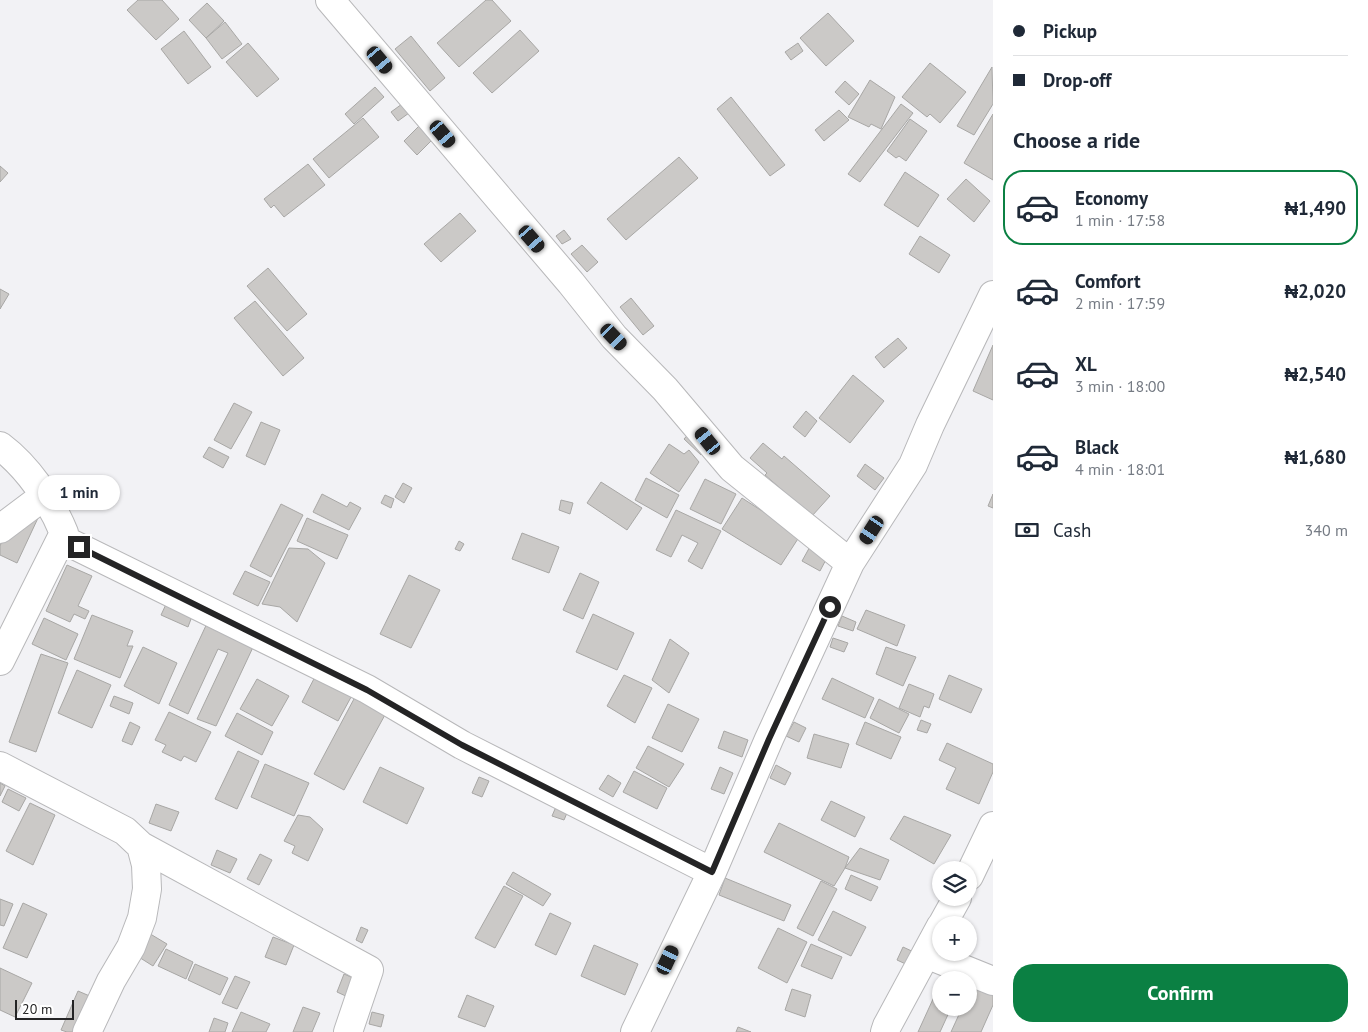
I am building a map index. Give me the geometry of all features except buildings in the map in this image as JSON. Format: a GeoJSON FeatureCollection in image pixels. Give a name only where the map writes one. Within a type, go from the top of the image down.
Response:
{"type":"FeatureCollection","features":[{"type":"Feature","properties":{"kind":"street"},"geometry":{"type":"LineString","coordinates":[[330,0],[571,283],[614,337],[665,389],[719,454],[732,468],[850,563]]}},
{"type":"Feature","properties":{"kind":"street"},"geometry":{"type":"LineString","coordinates":[[635,1032],[712,872],[769,739],[850,563],[914,465],[930,425],[993,296]]}},
{"type":"Feature","properties":{"kind":"street"},"geometry":{"type":"LineString","coordinates":[[0,446],[27,473],[44,496],[60,522],[64,533],[0,661]]}},
{"type":"Feature","properties":{"kind":"street"},"geometry":{"type":"LineString","coordinates":[[0,530],[44,496]]}},
{"type":"Feature","properties":{"kind":"street"},"geometry":{"type":"LineString","coordinates":[[62,539],[367,690],[462,745],[712,872]]}},
{"type":"Feature","properties":{"kind":"street"},"geometry":{"type":"LineString","coordinates":[[0,766],[126,831],[141,846],[369,970],[348,1032]]}},
{"type":"Feature","properties":{"kind":"street"},"geometry":{"type":"LineString","coordinates":[[976,861],[993,826]]}},
{"type":"Feature","properties":{"kind":"street"},"geometry":{"type":"LineString","coordinates":[[86,1032],[111,981],[131,947],[142,918],[147,889],[146,865],[141,846]]}},
{"type":"Feature","properties":{"kind":"street"},"geometry":{"type":"LineString","coordinates":[[886,1032],[887,1026],[932,942]]}},
{"type":"Feature","properties":{"kind":"street"},"geometry":{"type":"LineString","coordinates":[[926,954],[993,981]]}},
{"type":"Feature","properties":{"kind":"route"},"geometry":{"type":"LineString","coordinates":[[79,547],[367,690],[462,745],[712,872],[769,739],[830,607]]}}]}
